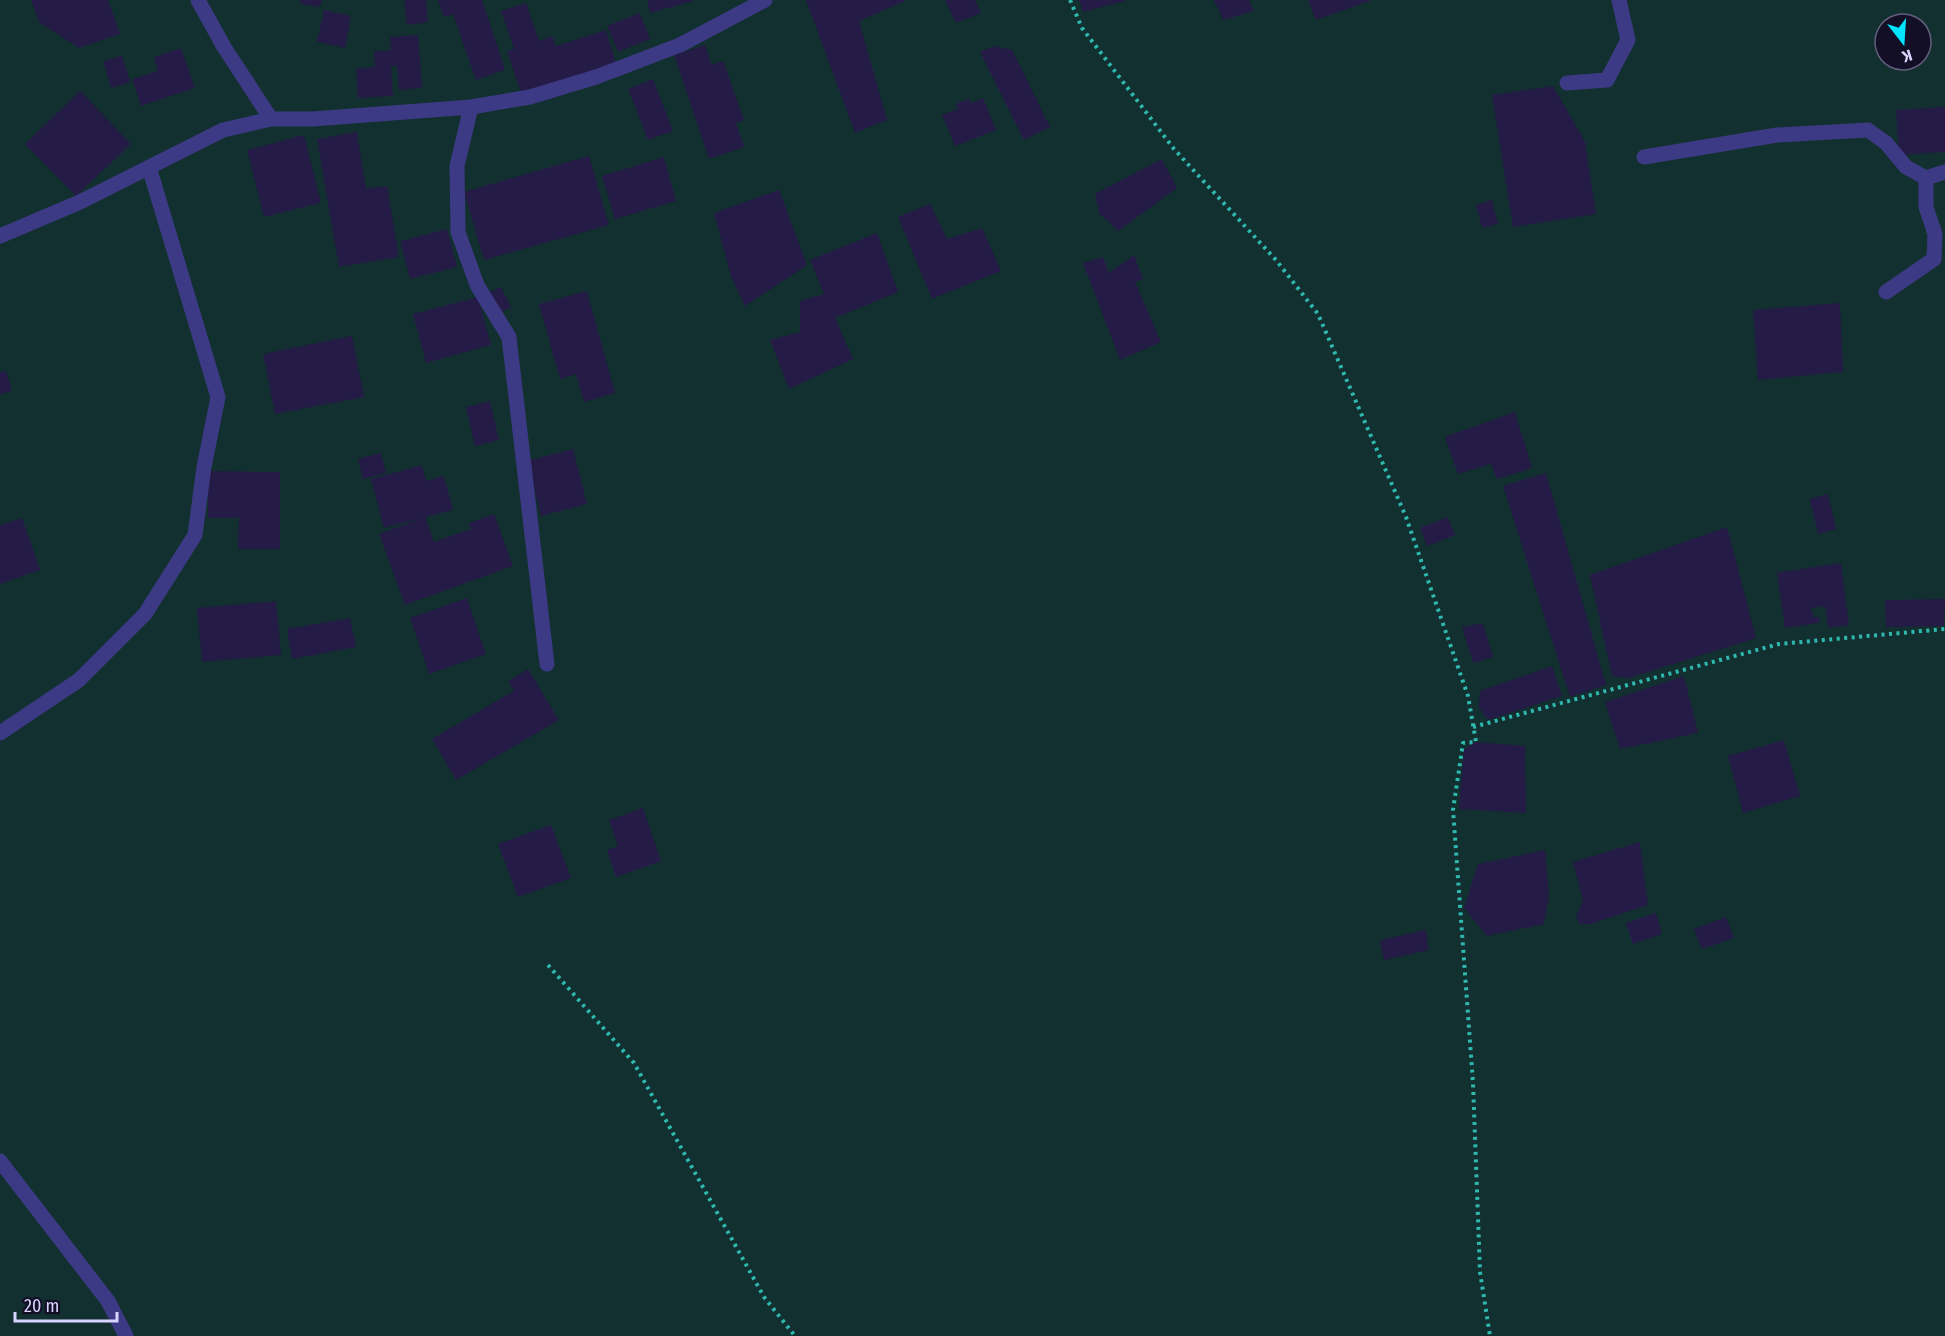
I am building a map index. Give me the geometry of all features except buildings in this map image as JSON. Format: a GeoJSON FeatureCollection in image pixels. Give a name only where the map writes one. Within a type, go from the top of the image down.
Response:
{"type":"FeatureCollection","features":[{"type":"Feature","properties":{"kind":"street"},"geometry":{"type":"LineString","coordinates":[[198,0],[224,47],[271,119]]}},
{"type":"Feature","properties":{"kind":"street"},"geometry":{"type":"LineString","coordinates":[[0,236],[80,202],[223,129],[271,119],[313,119],[471,107],[530,97],[596,77],[680,45],[765,0]]}},
{"type":"Feature","properties":{"kind":"street"},"geometry":{"type":"LineString","coordinates":[[1567,83],[1607,80],[1628,40],[1619,0]]}},
{"type":"Feature","properties":{"kind":"street"},"geometry":{"type":"LineString","coordinates":[[471,107],[457,166],[458,232],[477,285],[509,337],[547,664]]}},
{"type":"Feature","properties":{"kind":"street"},"geometry":{"type":"LineString","coordinates":[[1644,157],[1776,135],[1868,130],[1886,143],[1906,167],[1926,178],[1945,172]]}},
{"type":"Feature","properties":{"kind":"street"},"geometry":{"type":"LineString","coordinates":[[0,733],[79,680],[145,614],[195,535],[204,467],[218,398],[149,168]]}},
{"type":"Feature","properties":{"kind":"street"},"geometry":{"type":"LineString","coordinates":[[1886,292],[1934,259],[1935,234],[1926,207],[1926,178]]}},
{"type":"Feature","properties":{"kind":"street"},"geometry":{"type":"LineString","coordinates":[[0,1161],[108,1301],[126,1336]]}},
{"type":"Feature","properties":{"kind":"path"},"geometry":{"type":"LineString","coordinates":[[1070,0],[1082,28],[1174,149],[1276,260],[1318,314],[1406,517],[1468,696],[1476,742],[1463,743],[1453,810],[1473,1083],[1480,1272],[1490,1336]]}},
{"type":"Feature","properties":{"kind":"path"},"geometry":{"type":"LineString","coordinates":[[1473,727],[1779,644],[1945,629]]}},
{"type":"Feature","properties":{"kind":"path"},"geometry":{"type":"LineString","coordinates":[[548,965],[634,1063],[764,1297],[795,1336]]}},
{"type":"Feature","properties":{"kind":"green space"},"geometry":{"type":"Polygon","coordinates":[[[0,0],[1945,0],[1945,1336],[0,1336],[0,0]]]}}]}
